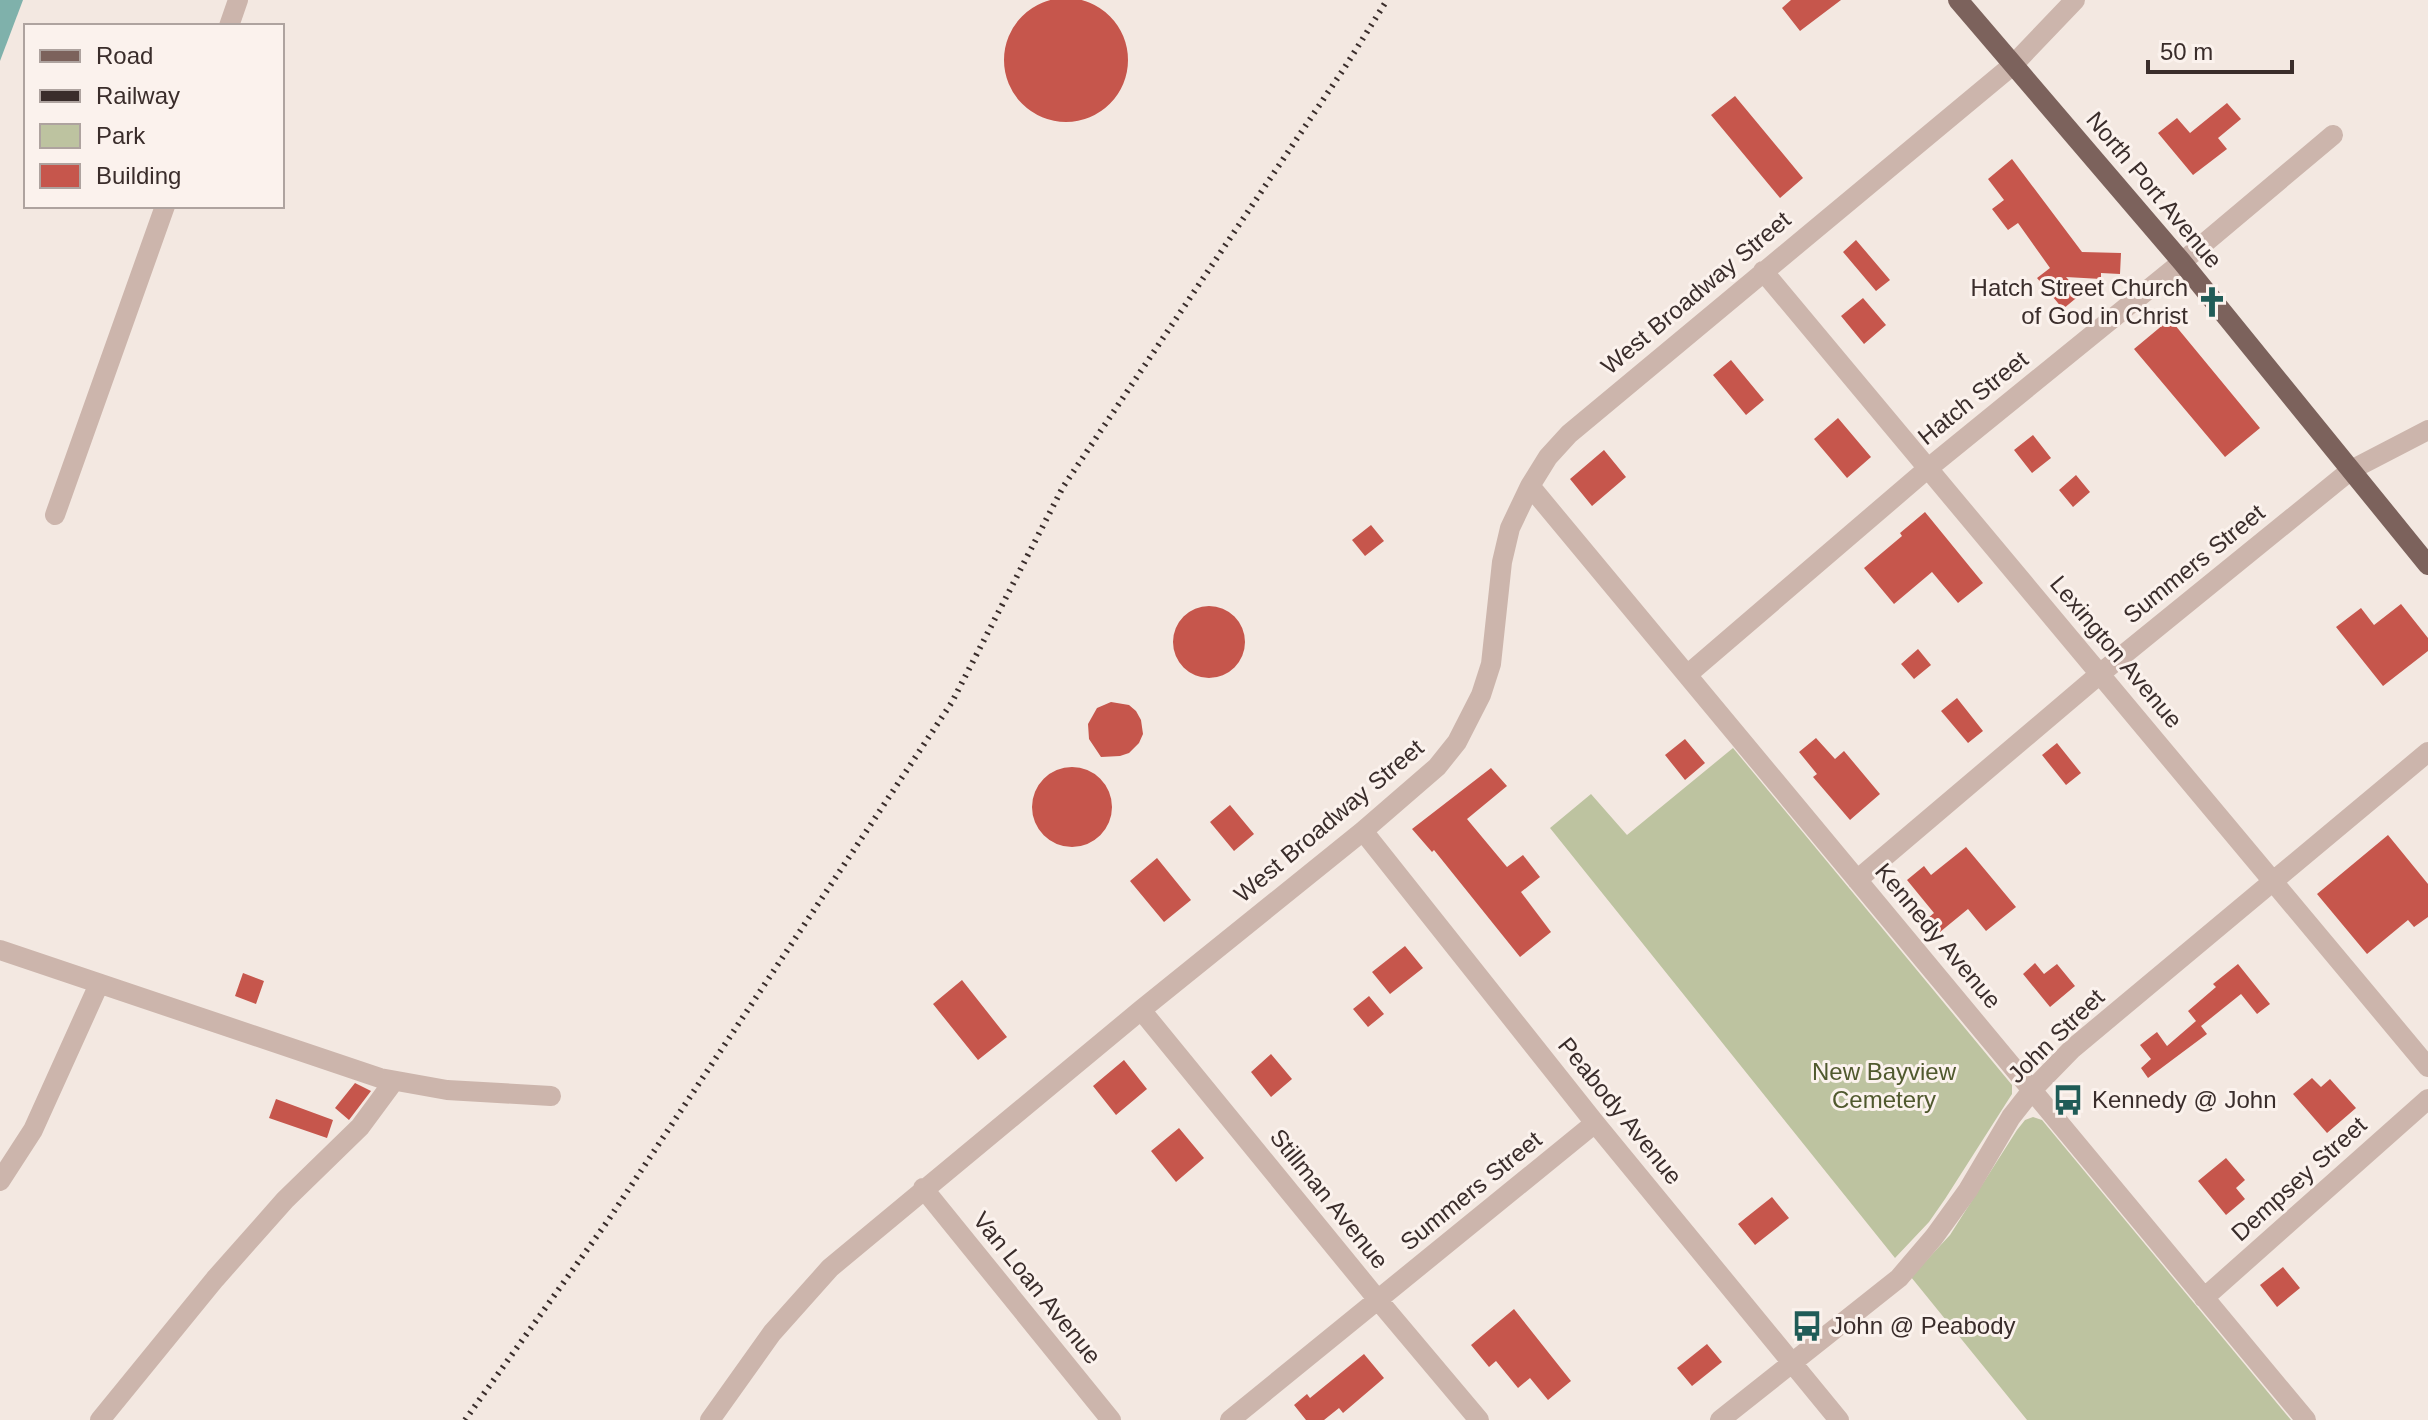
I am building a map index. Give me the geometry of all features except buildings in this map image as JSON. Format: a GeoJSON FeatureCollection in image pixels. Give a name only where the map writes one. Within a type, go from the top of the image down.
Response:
{"type":"FeatureCollection","features":[{"type":"Feature","properties":{"kind":"main road","name":"North Port Avenue"},"geometry":{"type":"LineString","coordinates":[[1958,0],[2182,262],[2428,565]]}},
{"type":"Feature","properties":{"kind":"street"},"geometry":{"type":"LineString","coordinates":[[230,24],[238,0]]}},
{"type":"Feature","properties":{"kind":"street","name":"West Broadway Street"},"geometry":{"type":"LineString","coordinates":[[710,1420],[772,1333],[830,1268],[923,1188],[1363,831],[1437,767],[1457,742],[1481,695],[1491,664],[1502,562],[1510,528],[1548,457],[1569,434],[2014,64],[2075,0]]}},
{"type":"Feature","properties":{"kind":"street","name":"Hatch Street"},"geometry":{"type":"LineString","coordinates":[[1687,675],[1926,470],[2333,135]]}},
{"type":"Feature","properties":{"kind":"street"},"geometry":{"type":"LineString","coordinates":[[55,515],[164,208]]}},
{"type":"Feature","properties":{"kind":"street","name":"Lexington Avenue"},"geometry":{"type":"LineString","coordinates":[[1763,271],[1926,470],[2101,673],[2428,1067]]}},
{"type":"Feature","properties":{"kind":"street","name":"Summers Street"},"geometry":{"type":"LineString","coordinates":[[1857,880],[2101,673],[2351,470],[2428,430]]}},
{"type":"Feature","properties":{"kind":"street","name":"Kennedy Avenue"},"geometry":{"type":"LineString","coordinates":[[1530,486],[2306,1420]]}},
{"type":"Feature","properties":{"kind":"street","name":"John Street"},"geometry":{"type":"LineString","coordinates":[[1720,1420],[1899,1278],[1968,1190],[2011,1117],[2072,1049],[2428,752]]}},
{"type":"Feature","properties":{"kind":"street","name":"Peabody Avenue"},"geometry":{"type":"LineString","coordinates":[[1363,831],[1595,1123],[1839,1420]]}},
{"type":"Feature","properties":{"kind":"street"},"geometry":{"type":"LineString","coordinates":[[0,950],[394,1081],[447,1090],[551,1096]]}},
{"type":"Feature","properties":{"kind":"street"},"geometry":{"type":"LineString","coordinates":[[0,1181],[33,1130],[99,984]]}},
{"type":"Feature","properties":{"kind":"street","name":"Stillman Avenue"},"geometry":{"type":"LineString","coordinates":[[1141,1010],[1479,1420]]}},
{"type":"Feature","properties":{"kind":"street"},"geometry":{"type":"LineString","coordinates":[[100,1420],[215,1279],[275,1212],[360,1127],[394,1081]]}},
{"type":"Feature","properties":{"kind":"street","name":"Dempsey Street"},"geometry":{"type":"LineString","coordinates":[[2204,1298],[2428,1099]]}},
{"type":"Feature","properties":{"kind":"street","name":"Summers Street"},"geometry":{"type":"LineString","coordinates":[[1230,1420],[1595,1123]]}},
{"type":"Feature","properties":{"kind":"street","name":"Van Loan Avenue"},"geometry":{"type":"LineString","coordinates":[[923,1188],[1111,1420]]}},
{"type":"Feature","properties":{"kind":"green space","name":"New Bayview Cemetery"},"geometry":{"type":"Polygon","coordinates":[[[1733,748],[2012,1085],[2012,1094],[1945,1199],[1929,1222],[1895,1258],[1550,828],[1591,794],[1627,835],[1733,748]]]}},
{"type":"Feature","properties":{"kind":"green space"},"geometry":{"type":"Polygon","coordinates":[[[2033,1117],[2042,1120],[2291,1420],[2027,1420],[1911,1277],[1950,1235],[2017,1130],[2025,1120],[2033,1117]]]}},
{"type":"Feature","properties":{"kind":"water"},"geometry":{"type":"Polygon","coordinates":[[[0,0],[23,0],[0,61],[0,0]]]}},
{"type":"Feature","properties":{"kind":"railway"},"geometry":{"type":"LineString","coordinates":[[465,1420],[607,1222],[952,702],[1063,487],[1387,0]]}},
{"type":"Feature","properties":{"kind":"place","name":"Hatch Street Church of God in Christ"},"geometry":{"type":"Point","coordinates":[2212,302]}},
{"type":"Feature","properties":{"kind":"place","name":"Kennedy @ John"},"geometry":{"type":"Point","coordinates":[2068,1100]}},
{"type":"Feature","properties":{"kind":"place","name":"John @ Peabody"},"geometry":{"type":"Point","coordinates":[1807,1326]}}]}
